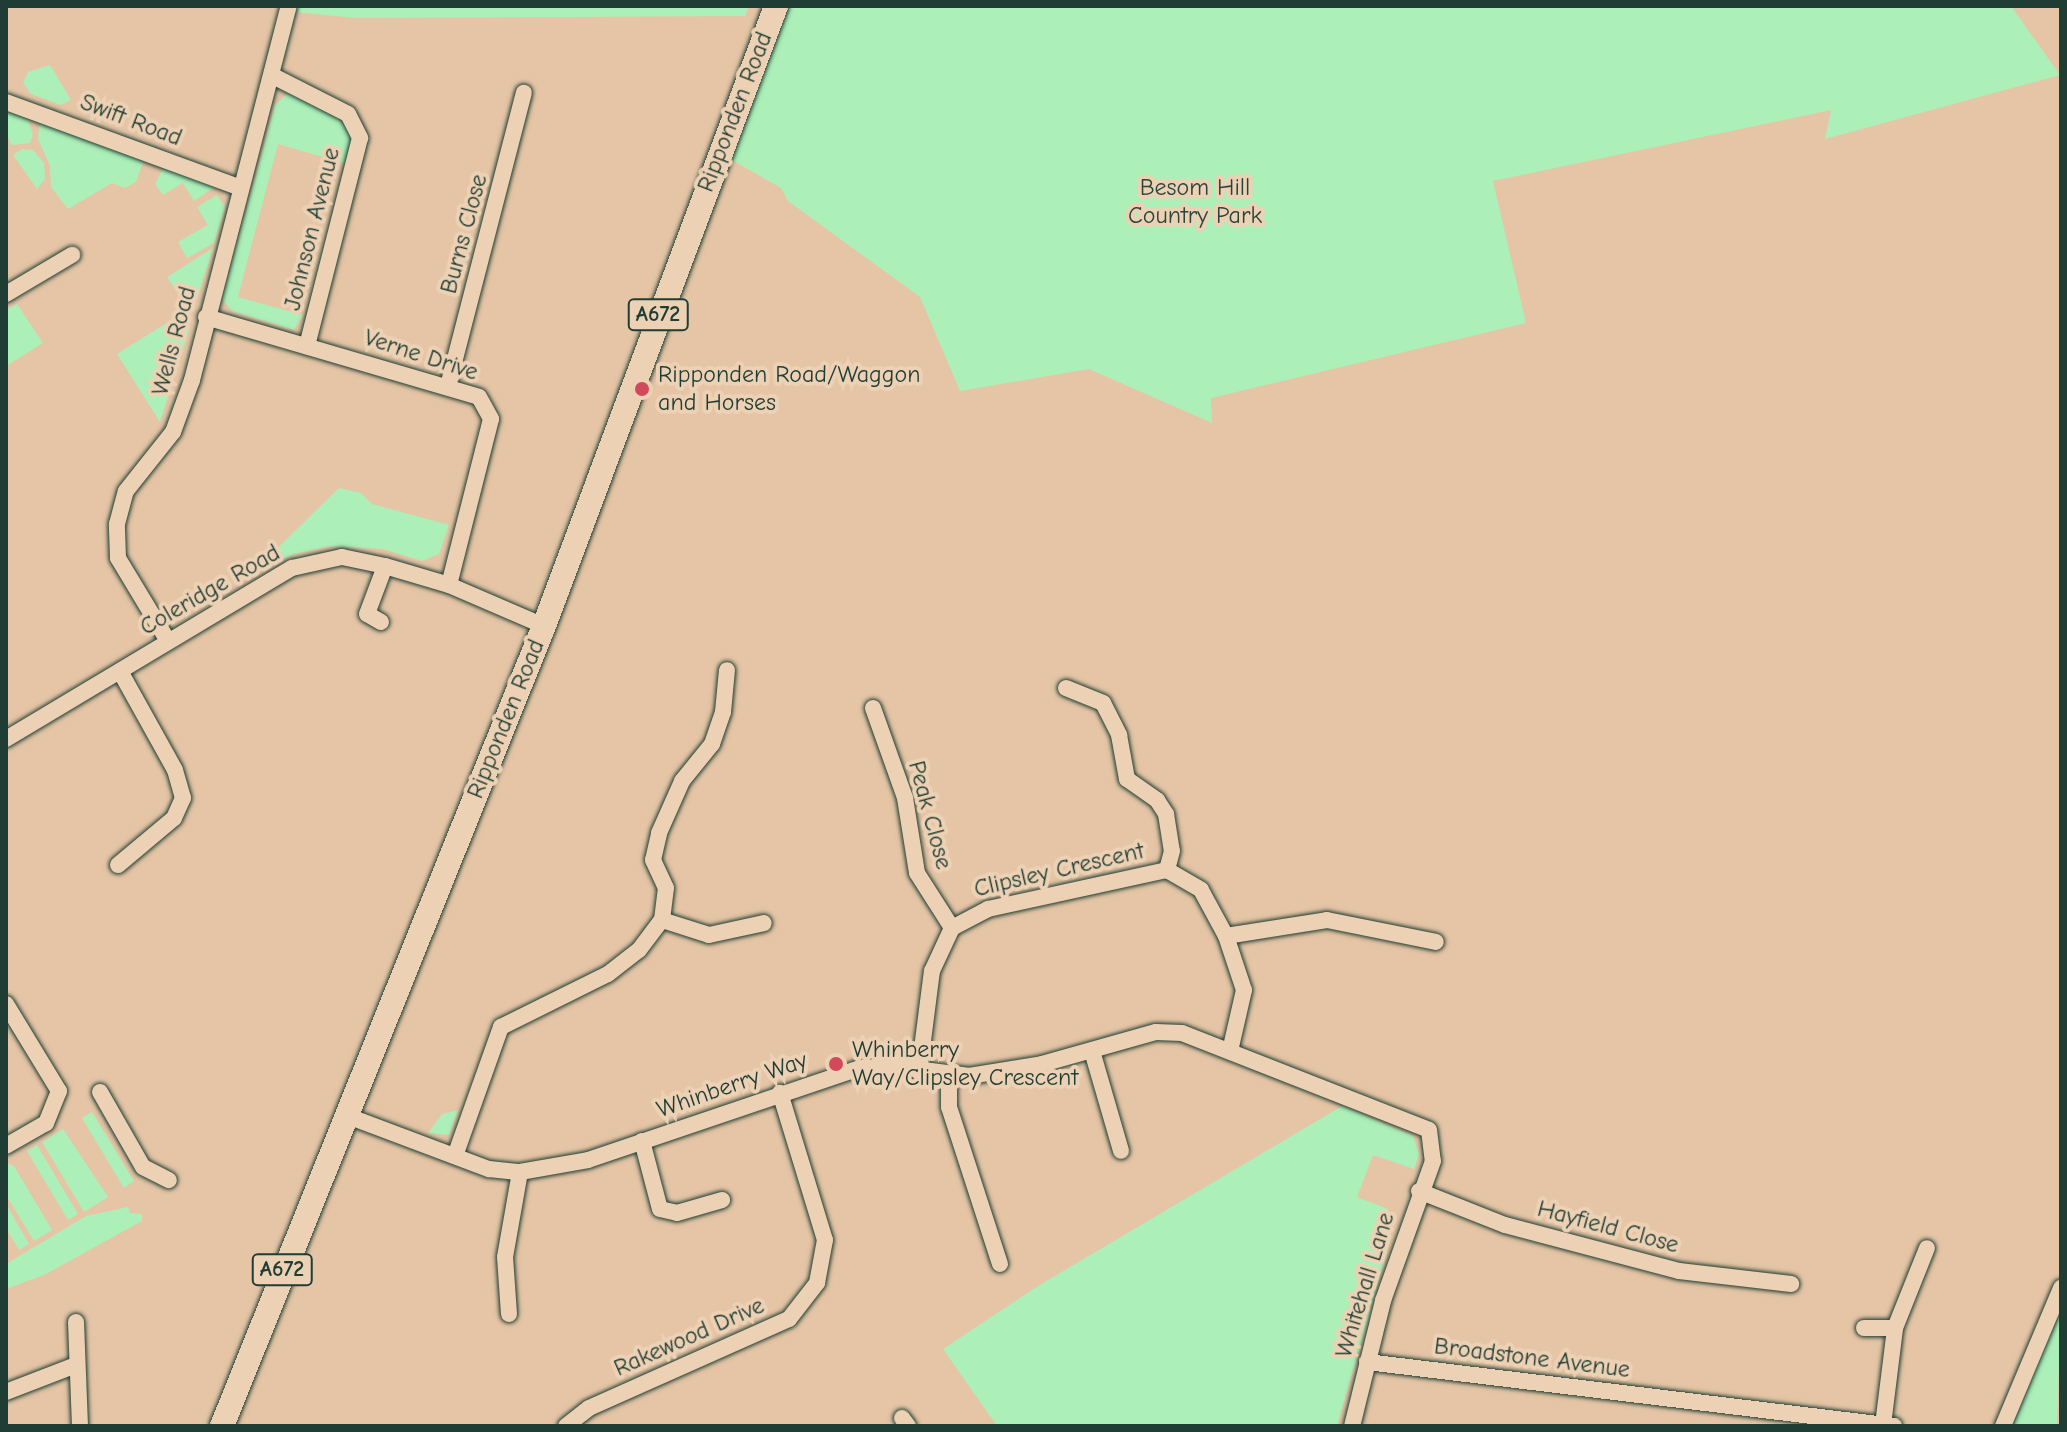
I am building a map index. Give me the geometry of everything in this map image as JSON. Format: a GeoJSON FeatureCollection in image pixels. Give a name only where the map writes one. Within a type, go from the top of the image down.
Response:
{"type":"FeatureCollection","features":[{"type":"Feature","properties":{"kind":"main road","name":"Ripponden Road"},"geometry":{"type":"LineString","coordinates":[[222,1426],[544,626],[776,6]]}},
{"type":"Feature","properties":{"kind":"street","name":"Wells Road"},"geometry":{"type":"LineString","coordinates":[[168,641],[118,558],[117,524],[126,491],[173,432],[192,380],[238,187],[273,76],[289,6]]}},
{"type":"Feature","properties":{"kind":"street","name":"Johnson Avenue"},"geometry":{"type":"LineString","coordinates":[[273,76],[348,114],[360,138],[307,346]]}},
{"type":"Feature","properties":{"kind":"street","name":"Burns Close"},"geometry":{"type":"LineString","coordinates":[[448,386],[524,93]]}},
{"type":"Feature","properties":{"kind":"street","name":"Swift Road"},"geometry":{"type":"LineString","coordinates":[[6,102],[238,187]]}},
{"type":"Feature","properties":{"kind":"street"},"geometry":{"type":"LineString","coordinates":[[6,294],[72,255]]}},
{"type":"Feature","properties":{"kind":"street","name":"Verne Drive"},"geometry":{"type":"LineString","coordinates":[[206,317],[479,397],[491,419],[449,585]]}},
{"type":"Feature","properties":{"kind":"street","name":"Coleridge Road"},"geometry":{"type":"LineString","coordinates":[[6,739],[292,568],[342,557],[449,585],[544,626]]}},
{"type":"Feature","properties":{"kind":"street"},"geometry":{"type":"LineString","coordinates":[[381,622],[367,614],[385,566]]}},
{"type":"Feature","properties":{"kind":"street"},"geometry":{"type":"LineString","coordinates":[[455,1156],[501,1027],[608,974],[639,950],[662,920],[666,888],[653,860],[659,833],[682,781],[712,744],[723,712],[727,670]]}},
{"type":"Feature","properties":{"kind":"street"},"geometry":{"type":"LineString","coordinates":[[118,865],[174,818],[183,798],[175,770],[120,671]]}},
{"type":"Feature","properties":{"kind":"street"},"geometry":{"type":"LineString","coordinates":[[1066,688],[1103,703],[1119,735],[1127,779],[1157,800],[1166,814],[1172,851],[1167,870]]}},
{"type":"Feature","properties":{"kind":"street","name":"Peak Close"},"geometry":{"type":"LineString","coordinates":[[873,708],[905,798],[917,873],[952,928]]}},
{"type":"Feature","properties":{"kind":"street","name":"Clipsley Crescent"},"geometry":{"type":"LineString","coordinates":[[919,1072],[932,971],[952,928],[988,909],[1167,870],[1201,890],[1226,936],[1244,990],[1230,1051]]}},
{"type":"Feature","properties":{"kind":"street"},"geometry":{"type":"LineString","coordinates":[[662,920],[709,935],[764,923]]}},
{"type":"Feature","properties":{"kind":"street"},"geometry":{"type":"LineString","coordinates":[[1226,936],[1327,920],[1436,942]]}},
{"type":"Feature","properties":{"kind":"street"},"geometry":{"type":"LineString","coordinates":[[6,1004],[59,1091],[46,1123],[6,1146]]}},
{"type":"Feature","properties":{"kind":"street","name":"Whinberry Way"},"geometry":{"type":"LineString","coordinates":[[345,1115],[489,1169],[520,1172],[588,1160],[860,1068],[893,1066],[919,1072],[987,1073],[1169,1031],[1230,1051],[1429,1130],[1433,1161]]}},
{"type":"Feature","properties":{"kind":"street"},"geometry":{"type":"LineString","coordinates":[[1092,1051],[1121,1151]]}},
{"type":"Feature","properties":{"kind":"street"},"geometry":{"type":"LineString","coordinates":[[949,1074],[949,1107],[1000,1264]]}},
{"type":"Feature","properties":{"kind":"street"},"geometry":{"type":"LineString","coordinates":[[100,1092],[143,1167],[169,1180]]}},
{"type":"Feature","properties":{"kind":"street","name":"Rakewood Drive"},"geometry":{"type":"LineString","coordinates":[[566,1426],[589,1408],[789,1319],[817,1283],[825,1240],[780,1093]]}},
{"type":"Feature","properties":{"kind":"street"},"geometry":{"type":"LineString","coordinates":[[642,1141],[660,1209],[677,1213],[722,1200]]}},
{"type":"Feature","properties":{"kind":"street","name":"Whitehall Lane"},"geometry":{"type":"LineString","coordinates":[[1352,1426],[1367,1362],[1419,1191],[1433,1161]]}},
{"type":"Feature","properties":{"kind":"street"},"geometry":{"type":"LineString","coordinates":[[509,1314],[505,1257],[520,1172]]}},
{"type":"Feature","properties":{"kind":"street","name":"Hayfield Close"},"geometry":{"type":"LineString","coordinates":[[1419,1191],[1505,1225],[1679,1271],[1791,1284]]}},
{"type":"Feature","properties":{"kind":"street"},"geometry":{"type":"LineString","coordinates":[[1883,1425],[1895,1328],[1927,1248]]}},
{"type":"Feature","properties":{"kind":"street"},"geometry":{"type":"LineString","coordinates":[[2003,1426],[2061,1288]]}},
{"type":"Feature","properties":{"kind":"street"},"geometry":{"type":"LineString","coordinates":[[76,1322],[80,1426]]}},
{"type":"Feature","properties":{"kind":"street"},"geometry":{"type":"LineString","coordinates":[[1864,1328],[1895,1328]]}},
{"type":"Feature","properties":{"kind":"street","name":"Broadstone Avenue"},"geometry":{"type":"LineString","coordinates":[[1367,1362],[1894,1426]]}},
{"type":"Feature","properties":{"kind":"street"},"geometry":{"type":"LineString","coordinates":[[6,1392],[76,1365]]}},
{"type":"Feature","properties":{"kind":"green space"},"geometry":{"type":"Polygon","coordinates":[[[296,6],[749,6],[745,16],[356,18],[294,12],[296,6]]]}},
{"type":"Feature","properties":{"kind":"green space","name":"Besom Hill Country Park"},"geometry":{"type":"Polygon","coordinates":[[[785,6],[2011,6],[2060,75],[1825,139],[1831,110],[1493,181],[1526,323],[1211,398],[1212,423],[1089,369],[960,391],[920,297],[788,201],[781,188],[730,159],[785,6]]]}},
{"type":"Feature","properties":{"kind":"green space"},"geometry":{"type":"Polygon","coordinates":[[[50,65],[71,100],[61,105],[31,94],[23,83],[28,72],[50,65]]]}},
{"type":"Feature","properties":{"kind":"green space"},"geometry":{"type":"Polygon","coordinates":[[[288,93],[344,121],[352,140],[347,164],[278,144],[238,297],[303,315],[294,330],[232,311],[222,299],[275,105],[288,93]]]}},
{"type":"Feature","properties":{"kind":"green space"},"geometry":{"type":"Polygon","coordinates":[[[6,111],[27,116],[33,134],[30,143],[12,145],[6,134],[6,111]]]}},
{"type":"Feature","properties":{"kind":"green space"},"geometry":{"type":"Polygon","coordinates":[[[40,120],[145,156],[136,182],[125,188],[112,183],[68,209],[51,187],[50,166],[38,139],[40,120]]]}},
{"type":"Feature","properties":{"kind":"green space"},"geometry":{"type":"Polygon","coordinates":[[[22,149],[33,150],[44,163],[45,179],[37,189],[13,155],[22,149]]]}},
{"type":"Feature","properties":{"kind":"green space"},"geometry":{"type":"Polygon","coordinates":[[[163,168],[212,184],[213,188],[194,201],[183,183],[163,195],[155,184],[163,168]]]}},
{"type":"Feature","properties":{"kind":"green space"},"geometry":{"type":"Polygon","coordinates":[[[217,195],[225,207],[214,243],[187,258],[178,242],[208,225],[197,207],[217,195]]]}},
{"type":"Feature","properties":{"kind":"green space"},"geometry":{"type":"Polygon","coordinates":[[[213,248],[197,299],[177,292],[167,277],[213,248]]]}},
{"type":"Feature","properties":{"kind":"green space"},"geometry":{"type":"Polygon","coordinates":[[[17,304],[43,343],[6,366],[6,310],[17,304]]]}},
{"type":"Feature","properties":{"kind":"green space"},"geometry":{"type":"Polygon","coordinates":[[[173,319],[190,326],[160,422],[117,354],[173,319]]]}},
{"type":"Feature","properties":{"kind":"green space"},"geometry":{"type":"Polygon","coordinates":[[[339,488],[361,493],[372,504],[449,525],[439,554],[422,561],[383,549],[330,546],[294,554],[250,575],[339,488]]]}},
{"type":"Feature","properties":{"kind":"green space"},"geometry":{"type":"Polygon","coordinates":[[[1342,1106],[1413,1136],[1419,1154],[1414,1169],[1373,1155],[1357,1197],[1388,1209],[1391,1237],[1337,1426],[997,1426],[943,1349],[1038,1286],[1342,1106]]]}},
{"type":"Feature","properties":{"kind":"green space"},"geometry":{"type":"Polygon","coordinates":[[[458,1110],[449,1135],[428,1133],[442,1114],[458,1110]]]}},
{"type":"Feature","properties":{"kind":"green space"},"geometry":{"type":"Polygon","coordinates":[[[92,1112],[134,1181],[124,1188],[82,1118],[92,1112]]]}},
{"type":"Feature","properties":{"kind":"green space"},"geometry":{"type":"Polygon","coordinates":[[[63,1129],[108,1197],[84,1212],[42,1142],[63,1129]]]}},
{"type":"Feature","properties":{"kind":"green space"},"geometry":{"type":"Polygon","coordinates":[[[37,1145],[78,1214],[68,1220],[27,1151],[37,1145]]]}},
{"type":"Feature","properties":{"kind":"green space"},"geometry":{"type":"Polygon","coordinates":[[[6,1163],[14,1166],[52,1230],[34,1241],[6,1195],[6,1163]]]}},
{"type":"Feature","properties":{"kind":"green space"},"geometry":{"type":"Polygon","coordinates":[[[6,1204],[29,1244],[19,1250],[6,1228],[6,1204]]]}},
{"type":"Feature","properties":{"kind":"green space"},"geometry":{"type":"Polygon","coordinates":[[[128,1207],[130,1213],[142,1214],[142,1221],[46,1274],[6,1289],[6,1264],[86,1216],[128,1207]]]}},
{"type":"Feature","properties":{"kind":"green space"},"geometry":{"type":"Polygon","coordinates":[[[2061,1304],[2057,1426],[2012,1426],[2061,1304]]]}},
{"type":"Feature","properties":{"kind":"place","name":"Ripponden Road/Waggon and Horses"},"geometry":{"type":"Point","coordinates":[642,389]}},
{"type":"Feature","properties":{"kind":"place","name":"Whinberry Way/Clipsley Crescent"},"geometry":{"type":"Point","coordinates":[836,1064]}}]}
